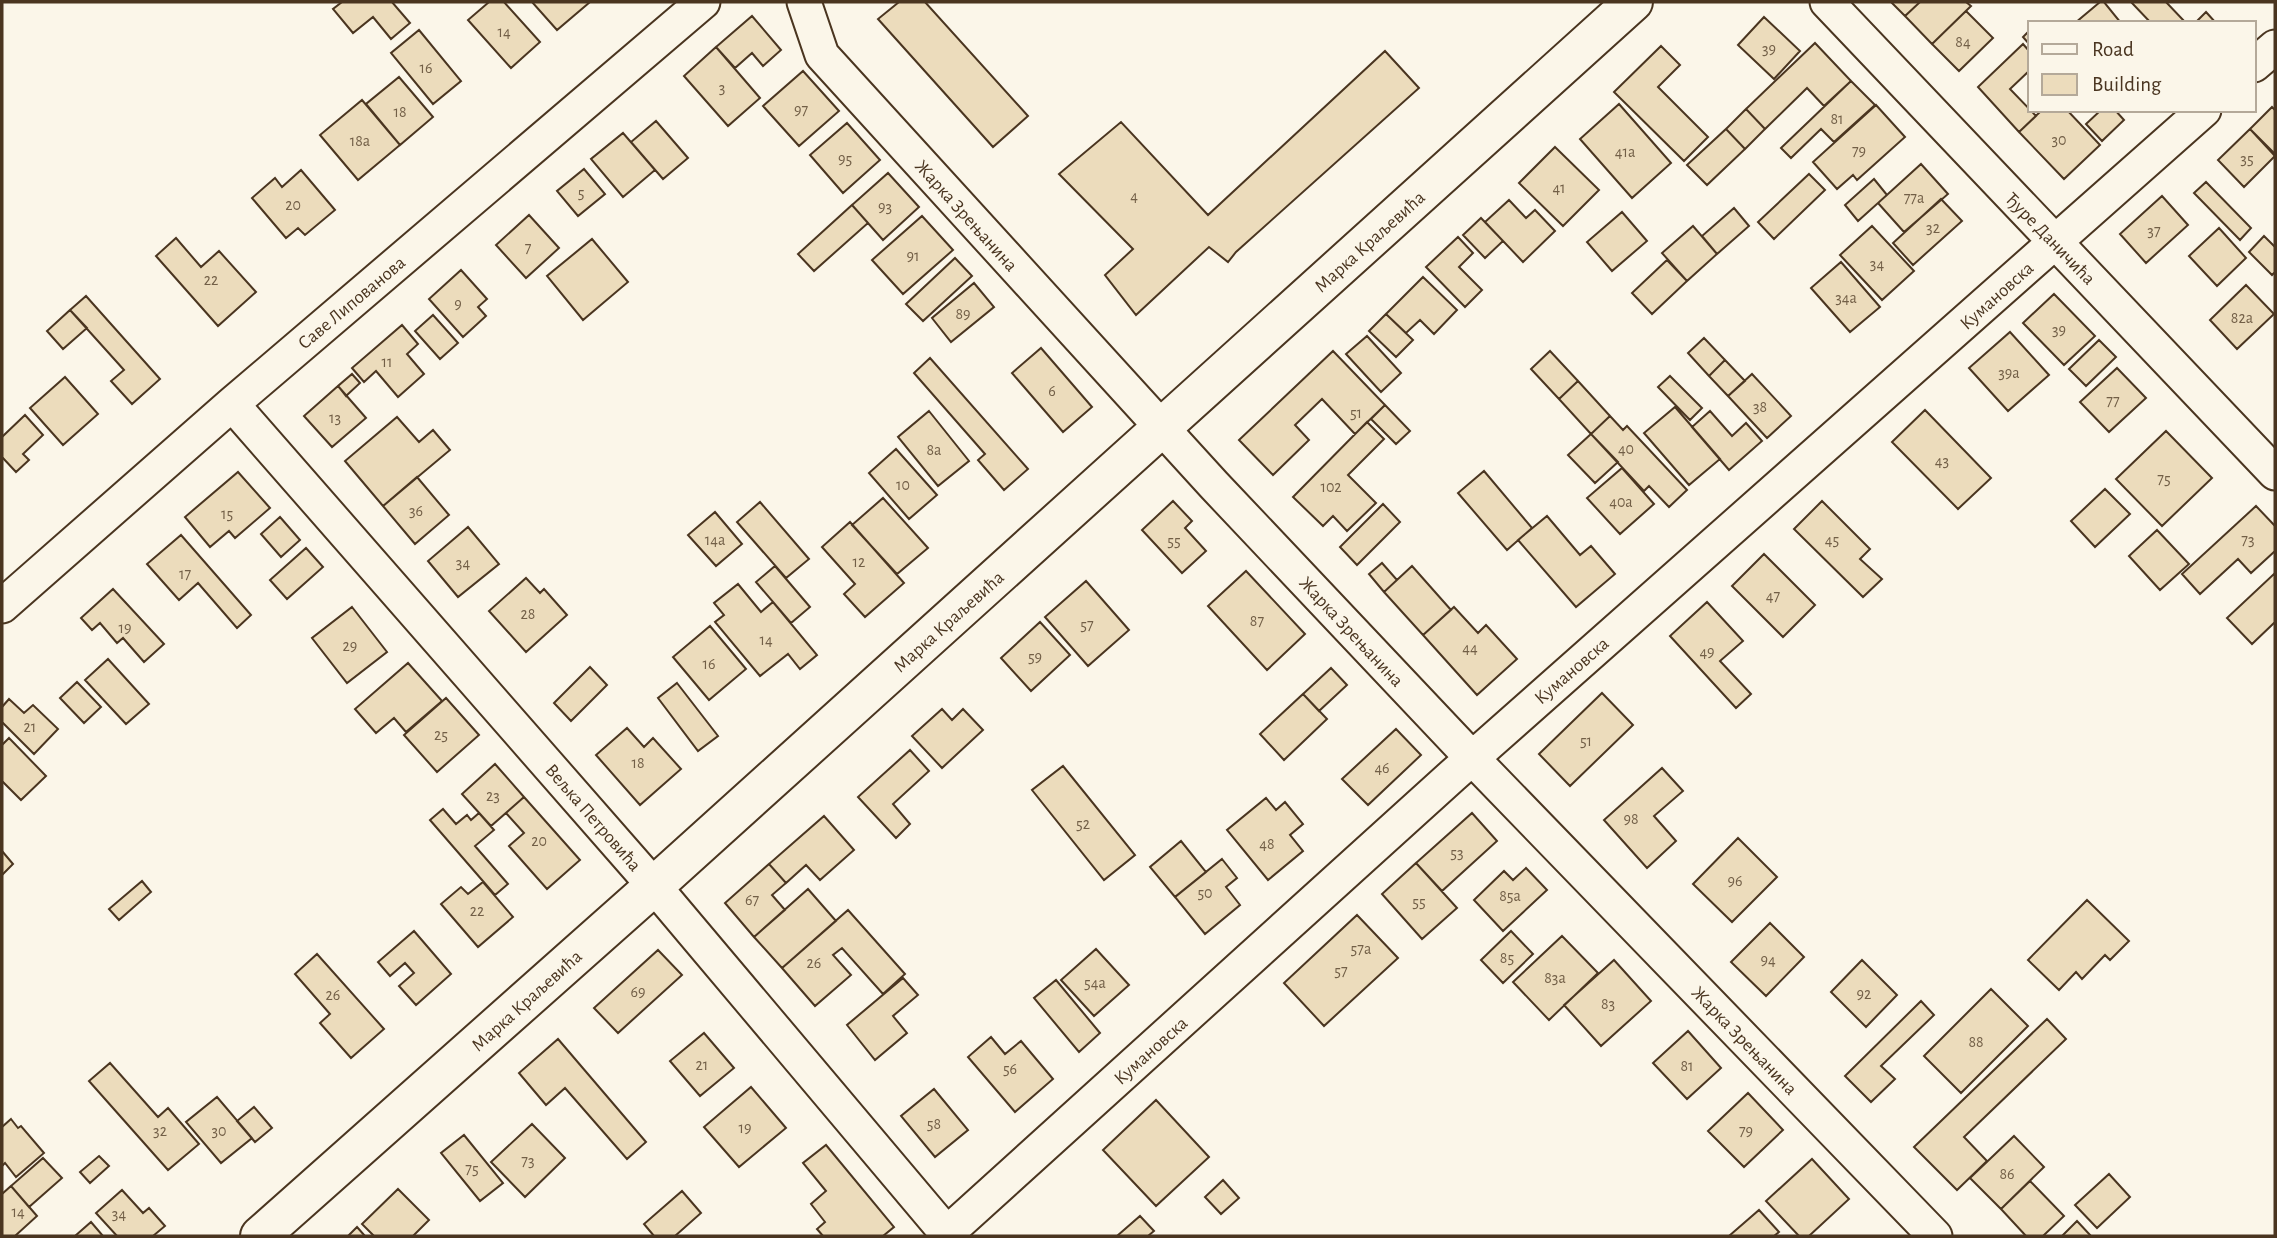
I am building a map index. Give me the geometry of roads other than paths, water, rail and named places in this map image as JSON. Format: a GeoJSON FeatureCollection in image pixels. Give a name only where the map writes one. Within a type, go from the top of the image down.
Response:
{"type":"FeatureCollection","features":[{"type":"Feature","properties":{"kind":"main road","name":"Марка Краљевића"},"geometry":{"type":"LineString","coordinates":[[260,1236],[654,886],[1633,2]]}},
{"type":"Feature","properties":{"kind":"street","name":"Саве Липованова"},"geometry":{"type":"LineString","coordinates":[[2,606],[232,404],[704,2]]}},
{"type":"Feature","properties":{"kind":"street","name":"Жарка Зрењанина"},"geometry":{"type":"LineString","coordinates":[[804,2],[822,55],[1161,429],[1472,758],[1935,1236]]}},
{"type":"Feature","properties":{"kind":"street","name":"Ђуре Даничића"},"geometry":{"type":"LineString","coordinates":[[1827,2],[2275,473]]}},
{"type":"Feature","properties":{"kind":"street"},"geometry":{"type":"LineString","coordinates":[[2256,63],[2275,47]]}},
{"type":"Feature","properties":{"kind":"street","name":"Кумановска"},"geometry":{"type":"LineString","coordinates":[[947,1235],[1472,758],[2202,112]]}},
{"type":"Feature","properties":{"kind":"street","name":"Вељка Петровића"},"geometry":{"type":"LineString","coordinates":[[232,404],[654,886],[947,1235]]}}]}
